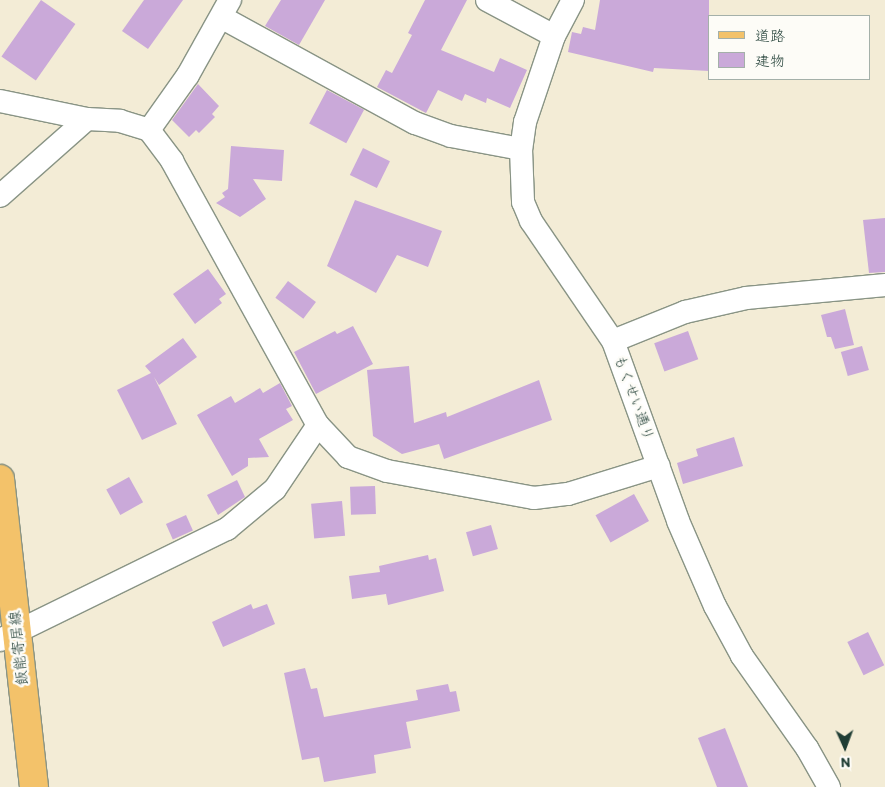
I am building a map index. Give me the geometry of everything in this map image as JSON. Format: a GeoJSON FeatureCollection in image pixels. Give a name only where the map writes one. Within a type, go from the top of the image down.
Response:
{"type":"FeatureCollection","features":[{"type":"Feature","properties":{"kind":"main road","name":"飯能寄居線"},"geometry":{"type":"LineString","coordinates":[[0,479],[8,636],[34,787]]}},
{"type":"Feature","properties":{"kind":"street"},"geometry":{"type":"LineString","coordinates":[[487,0],[554,36]]}},
{"type":"Feature","properties":{"kind":"street","name":"もくせい通り"},"geometry":{"type":"LineString","coordinates":[[573,0],[554,36],[533,91],[521,149],[523,202],[531,221],[612,341],[678,521],[715,606],[742,656],[807,748],[829,787]]}},
{"type":"Feature","properties":{"kind":"street"},"geometry":{"type":"LineString","coordinates":[[149,130],[188,75],[226,9],[415,122],[451,136],[521,149]]}},
{"type":"Feature","properties":{"kind":"street"},"geometry":{"type":"LineString","coordinates":[[0,101],[87,119],[120,121],[149,130],[172,161],[318,425],[348,457],[387,471],[534,498],[568,494],[659,466]]}},
{"type":"Feature","properties":{"kind":"street"},"geometry":{"type":"LineString","coordinates":[[0,196],[87,119]]}},
{"type":"Feature","properties":{"kind":"street"},"geometry":{"type":"LineString","coordinates":[[612,341],[685,312],[746,298],[885,285]]}},
{"type":"Feature","properties":{"kind":"street"},"geometry":{"type":"LineString","coordinates":[[8,636],[226,529],[275,489],[318,425]]}},
{"type":"Feature","properties":{"kind":"building"},"geometry":{"type":"Polygon","coordinates":[[[41,0],[75,24],[36,81],[1,57],[41,0]]]}},
{"type":"Feature","properties":{"kind":"building"},"geometry":{"type":"Polygon","coordinates":[[[144,0],[183,0],[148,49],[122,31],[144,0]]]}},
{"type":"Feature","properties":{"kind":"building"},"geometry":{"type":"Polygon","coordinates":[[[281,0],[325,0],[299,45],[265,26],[281,0]]]}},
{"type":"Feature","properties":{"kind":"building"},"geometry":{"type":"Polygon","coordinates":[[[425,0],[467,0],[441,50],[494,72],[500,58],[527,70],[510,108],[487,98],[486,103],[465,94],[462,101],[438,90],[426,113],[377,87],[386,70],[392,73],[412,35],[408,33],[425,0]]]}},
{"type":"Feature","properties":{"kind":"building"},"geometry":{"type":"Polygon","coordinates":[[[600,0],[709,0],[708,71],[654,68],[653,72],[568,52],[572,32],[581,34],[583,27],[595,30],[600,0]]]}},
{"type":"Feature","properties":{"kind":"building"},"geometry":{"type":"Polygon","coordinates":[[[198,84],[219,106],[212,114],[215,117],[199,133],[196,130],[189,137],[172,120],[198,84]]]}},
{"type":"Feature","properties":{"kind":"building"},"geometry":{"type":"Polygon","coordinates":[[[327,90],[364,110],[346,143],[309,124],[327,90]]]}},
{"type":"Feature","properties":{"kind":"building"},"geometry":{"type":"Polygon","coordinates":[[[231,146],[284,150],[282,181],[253,179],[266,199],[240,217],[216,203],[225,197],[222,193],[228,189],[231,146]]]}},
{"type":"Feature","properties":{"kind":"building"},"geometry":{"type":"Polygon","coordinates":[[[363,148],[390,161],[377,188],[350,175],[363,148]]]}},
{"type":"Feature","properties":{"kind":"building"},"geometry":{"type":"Polygon","coordinates":[[[355,200],[442,231],[428,267],[397,255],[376,293],[327,266],[355,200]]]}},
{"type":"Feature","properties":{"kind":"building"},"geometry":{"type":"Polygon","coordinates":[[[885,218],[885,272],[869,273],[863,220],[885,218]]]}},
{"type":"Feature","properties":{"kind":"building"},"geometry":{"type":"Polygon","coordinates":[[[208,269],[226,294],[219,299],[222,303],[195,324],[173,294],[208,269]]]}},
{"type":"Feature","properties":{"kind":"building"},"geometry":{"type":"Polygon","coordinates":[[[288,281],[316,302],[303,319],[275,298],[288,281]]]}},
{"type":"Feature","properties":{"kind":"building"},"geometry":{"type":"Polygon","coordinates":[[[845,309],[854,345],[835,349],[831,337],[827,337],[821,315],[845,309]]]}},
{"type":"Feature","properties":{"kind":"building"},"geometry":{"type":"Polygon","coordinates":[[[353,326],[373,364],[316,394],[294,352],[335,331],[337,334],[353,326]]]}},
{"type":"Feature","properties":{"kind":"building"},"geometry":{"type":"Polygon","coordinates":[[[688,331],[698,359],[664,372],[654,343],[688,331]]]}},
{"type":"Feature","properties":{"kind":"building"},"geometry":{"type":"Polygon","coordinates":[[[183,338],[197,357],[159,385],[154,377],[177,424],[142,440],[117,390],[151,373],[145,366],[183,338]]]}},
{"type":"Feature","properties":{"kind":"building"},"geometry":{"type":"Polygon","coordinates":[[[862,346],[869,370],[848,376],[841,352],[862,346]]]}},
{"type":"Feature","properties":{"kind":"building"},"geometry":{"type":"Polygon","coordinates":[[[409,366],[414,423],[446,412],[447,417],[539,380],[552,420],[444,459],[439,444],[402,454],[373,436],[367,370],[409,366]]]}},
{"type":"Feature","properties":{"kind":"building"},"geometry":{"type":"Polygon","coordinates":[[[280,383],[292,406],[286,409],[293,420],[259,439],[269,457],[248,458],[248,466],[232,476],[197,415],[231,396],[235,403],[260,388],[263,393],[280,383]]]}},
{"type":"Feature","properties":{"kind":"building"},"geometry":{"type":"Polygon","coordinates":[[[734,437],[743,466],[683,484],[677,463],[698,456],[696,449],[734,437]]]}},
{"type":"Feature","properties":{"kind":"building"},"geometry":{"type":"Polygon","coordinates":[[[129,477],[143,502],[120,515],[106,490],[129,477]]]}},
{"type":"Feature","properties":{"kind":"building"},"geometry":{"type":"Polygon","coordinates":[[[237,480],[245,497],[218,515],[207,495],[237,480]]]}},
{"type":"Feature","properties":{"kind":"building"},"geometry":{"type":"Polygon","coordinates":[[[375,486],[376,514],[351,515],[350,487],[375,486]]]}},
{"type":"Feature","properties":{"kind":"building"},"geometry":{"type":"Polygon","coordinates":[[[634,494],[649,521],[611,542],[596,515],[634,494]]]}},
{"type":"Feature","properties":{"kind":"building"},"geometry":{"type":"Polygon","coordinates":[[[342,501],[345,536],[314,539],[311,504],[342,501]]]}},
{"type":"Feature","properties":{"kind":"building"},"geometry":{"type":"Polygon","coordinates":[[[186,515],[193,531],[173,539],[166,524],[186,515]]]}},
{"type":"Feature","properties":{"kind":"building"},"geometry":{"type":"Polygon","coordinates":[[[491,525],[498,549],[473,556],[466,532],[491,525]]]}},
{"type":"Feature","properties":{"kind":"building"},"geometry":{"type":"Polygon","coordinates":[[[428,555],[429,560],[436,558],[444,591],[388,605],[386,594],[352,599],[349,576],[380,572],[379,566],[428,555]]]}},
{"type":"Feature","properties":{"kind":"building"},"geometry":{"type":"Polygon","coordinates":[[[251,604],[253,609],[267,604],[275,624],[223,647],[212,622],[251,604]]]}},
{"type":"Feature","properties":{"kind":"building"},"geometry":{"type":"Polygon","coordinates":[[[868,632],[884,665],[864,675],[847,642],[868,632]]]}},
{"type":"Feature","properties":{"kind":"building"},"geometry":{"type":"Polygon","coordinates":[[[305,668],[311,689],[317,688],[324,717],[418,700],[416,690],[448,684],[450,692],[456,691],[460,711],[406,722],[411,748],[374,755],[376,773],[324,782],[319,757],[302,760],[284,673],[305,668]]]}},
{"type":"Feature","properties":{"kind":"building"},"geometry":{"type":"Polygon","coordinates":[[[725,728],[748,787],[717,787],[698,738],[725,728]]]}}]}
